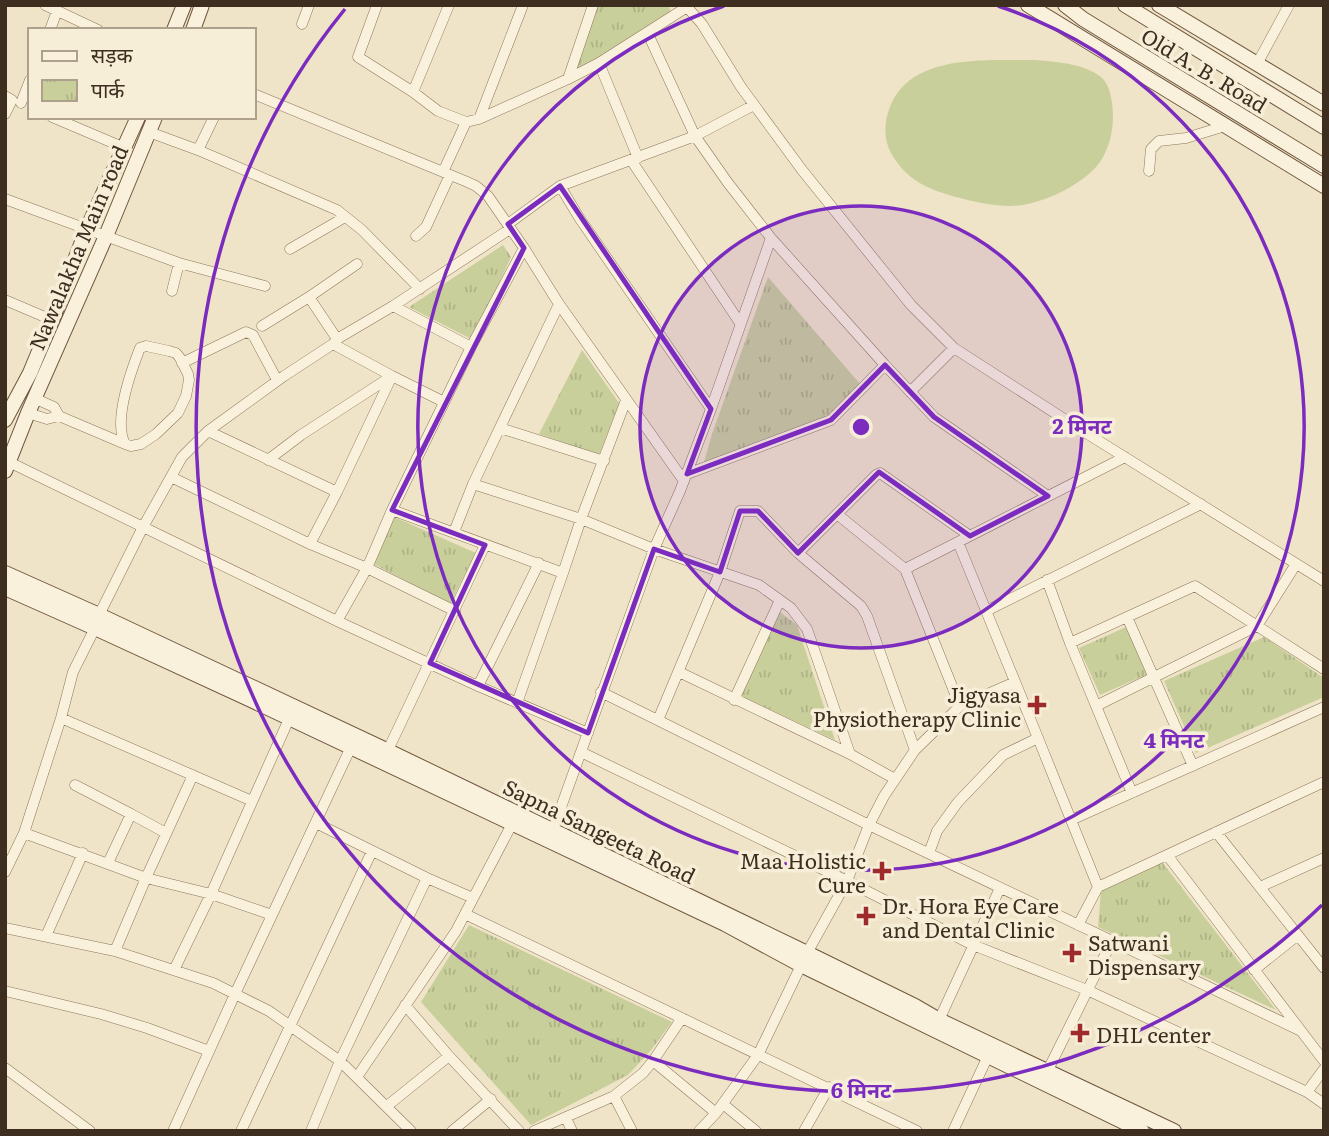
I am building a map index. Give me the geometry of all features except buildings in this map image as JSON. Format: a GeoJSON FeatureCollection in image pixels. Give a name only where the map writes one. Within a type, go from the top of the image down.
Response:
{"type":"FeatureCollection","features":[{"type":"Feature","properties":{"kind":"main road"},"geometry":{"type":"LineString","coordinates":[[175,28],[184,5]]}},
{"type":"Feature","properties":{"kind":"main road"},"geometry":{"type":"LineString","coordinates":[[193,28],[202,5]]}},
{"type":"Feature","properties":{"kind":"main road"},"geometry":{"type":"LineString","coordinates":[[1028,5],[1324,186]]}},
{"type":"Feature","properties":{"kind":"main road","name":"Old A. B. Road"},"geometry":{"type":"LineString","coordinates":[[1065,5],[1083,19],[1324,166]]}},
{"type":"Feature","properties":{"kind":"main road","name":"Old A. B. Road"},"geometry":{"type":"LineString","coordinates":[[1125,5],[1324,127]]}},
{"type":"Feature","properties":{"kind":"main road"},"geometry":{"type":"LineString","coordinates":[[1159,5],[1324,104]]}},
{"type":"Feature","properties":{"kind":"main road","name":"Nawalakha Main road"},"geometry":{"type":"LineString","coordinates":[[7,410],[12,388],[30,373],[87,229],[137,119]]}},
{"type":"Feature","properties":{"kind":"main road","name":"Nawalakha Main road"},"geometry":{"type":"LineString","coordinates":[[7,467],[154,119]]}},
{"type":"Feature","properties":{"kind":"main road"},"geometry":{"type":"LineString","coordinates":[[12,388],[36,399]]}},
{"type":"Feature","properties":{"kind":"main road"},"geometry":{"type":"LineString","coordinates":[[7,410],[29,413]]}},
{"type":"Feature","properties":{"kind":"main road","name":"Sapna Sangeeta Road"},"geometry":{"type":"LineString","coordinates":[[5,573],[289,719],[512,824],[551,836]]}},
{"type":"Feature","properties":{"kind":"main road","name":"Sapna Sangeeta Road"},"geometry":{"type":"LineString","coordinates":[[5,589],[97,621],[388,750],[725,924],[915,1006],[1142,1131]]}},
{"type":"Feature","properties":{"kind":"main road","name":"Sapna Sangeeta Road"},"geometry":{"type":"LineString","coordinates":[[804,958],[988,1056],[1174,1131]]}},
{"type":"Feature","properties":{"kind":"street"},"geometry":{"type":"LineString","coordinates":[[45,5],[94,28]]}},
{"type":"Feature","properties":{"kind":"street"},"geometry":{"type":"LineString","coordinates":[[302,24],[309,5]]}},
{"type":"Feature","properties":{"kind":"street"},"geometry":{"type":"LineString","coordinates":[[377,5],[358,57],[438,111],[466,122],[479,119],[599,63],[648,34],[685,6],[702,24],[754,105],[802,170],[911,305],[954,348],[1324,581]]}},
{"type":"Feature","properties":{"kind":"street"},"geometry":{"type":"LineString","coordinates":[[413,92],[449,5]]}},
{"type":"Feature","properties":{"kind":"street"},"geometry":{"type":"LineString","coordinates":[[479,119],[523,5]]}},
{"type":"Feature","properties":{"kind":"street"},"geometry":{"type":"LineString","coordinates":[[568,79],[593,5]]}},
{"type":"Feature","properties":{"kind":"street"},"geometry":{"type":"LineString","coordinates":[[1257,64],[1289,5]]}},
{"type":"Feature","properties":{"kind":"street"},"geometry":{"type":"LineString","coordinates":[[51,28],[57,11]]}},
{"type":"Feature","properties":{"kind":"street"},"geometry":{"type":"LineString","coordinates":[[648,34],[695,135],[771,238],[934,416],[1048,496]]}},
{"type":"Feature","properties":{"kind":"street"},"geometry":{"type":"LineString","coordinates":[[599,63],[634,159],[740,324]]}},
{"type":"Feature","properties":{"kind":"street"},"geometry":{"type":"LineString","coordinates":[[5,114],[17,102],[28,83]]}},
{"type":"Feature","properties":{"kind":"street"},"geometry":{"type":"LineString","coordinates":[[256,95],[476,186],[488,196],[626,400],[685,478]]}},
{"type":"Feature","properties":{"kind":"street"},"geometry":{"type":"LineString","coordinates":[[5,872],[24,833],[74,672],[143,527],[182,457],[208,431],[277,380],[419,289],[561,186],[695,135],[754,105]]}},
{"type":"Feature","properties":{"kind":"street"},"geometry":{"type":"LineString","coordinates":[[57,119],[125,148]]}},
{"type":"Feature","properties":{"kind":"street"},"geometry":{"type":"LineString","coordinates":[[198,150],[213,119]]}},
{"type":"Feature","properties":{"kind":"street"},"geometry":{"type":"LineString","coordinates":[[416,236],[426,227],[466,122]]}},
{"type":"Feature","properties":{"kind":"street"},"geometry":{"type":"LineString","coordinates":[[1149,171],[1151,149],[1159,141],[1186,138],[1224,126]]}},
{"type":"Feature","properties":{"kind":"street"},"geometry":{"type":"LineString","coordinates":[[149,132],[198,150],[337,211],[362,230],[419,289]]}},
{"type":"Feature","properties":{"kind":"street"},"geometry":{"type":"LineString","coordinates":[[561,186],[580,219],[711,409]]}},
{"type":"Feature","properties":{"kind":"street"},"geometry":{"type":"LineString","coordinates":[[5,199],[179,263],[265,286]]}},
{"type":"Feature","properties":{"kind":"street"},"geometry":{"type":"LineString","coordinates":[[290,249],[345,217]]}},
{"type":"Feature","properties":{"kind":"street"},"geometry":{"type":"LineString","coordinates":[[551,836],[601,692],[654,549],[711,409],[771,238]]}},
{"type":"Feature","properties":{"kind":"street"},"geometry":{"type":"LineString","coordinates":[[337,621],[367,568],[444,402],[524,248]]}},
{"type":"Feature","properties":{"kind":"street"},"geometry":{"type":"LineString","coordinates":[[172,290],[179,263]]}},
{"type":"Feature","properties":{"kind":"street"},"geometry":{"type":"LineString","coordinates":[[262,326],[357,264]]}},
{"type":"Feature","properties":{"kind":"street"},"geometry":{"type":"LineString","coordinates":[[309,297],[335,342],[392,376],[444,402]]}},
{"type":"Feature","properties":{"kind":"street"},"geometry":{"type":"LineString","coordinates":[[5,300],[52,320]]}},
{"type":"Feature","properties":{"kind":"street"},"geometry":{"type":"LineString","coordinates":[[454,532],[473,484],[559,304]]}},
{"type":"Feature","properties":{"kind":"street"},"geometry":{"type":"LineString","coordinates":[[393,306],[471,347]]}},
{"type":"Feature","properties":{"kind":"street"},"geometry":{"type":"LineString","coordinates":[[182,363],[246,332],[253,335],[277,380]]}},
{"type":"Feature","properties":{"kind":"street"},"geometry":{"type":"LineString","coordinates":[[29,413],[47,419],[59,416],[125,444],[141,444],[178,413],[186,396],[188,374],[180,358],[170,351],[146,346],[140,348],[122,407],[121,437],[125,444]]}},
{"type":"Feature","properties":{"kind":"street"},"geometry":{"type":"LineString","coordinates":[[910,392],[954,348]]}},
{"type":"Feature","properties":{"kind":"street"},"geometry":{"type":"LineString","coordinates":[[685,478],[831,421],[885,365]]}},
{"type":"Feature","properties":{"kind":"street"},"geometry":{"type":"LineString","coordinates":[[268,460],[300,435],[392,376]]}},
{"type":"Feature","properties":{"kind":"street"},"geometry":{"type":"LineString","coordinates":[[310,544],[392,376]]}},
{"type":"Feature","properties":{"kind":"street"},"geometry":{"type":"LineString","coordinates":[[36,399],[54,407],[59,416]]}},
{"type":"Feature","properties":{"kind":"street"},"geometry":{"type":"LineString","coordinates":[[517,703],[626,400]]}},
{"type":"Feature","properties":{"kind":"street"},"geometry":{"type":"LineString","coordinates":[[500,428],[604,461]]}},
{"type":"Feature","properties":{"kind":"street"},"geometry":{"type":"LineString","coordinates":[[208,431],[337,492]]}},
{"type":"Feature","properties":{"kind":"street"},"geometry":{"type":"LineString","coordinates":[[905,569],[1125,457]]}},
{"type":"Feature","properties":{"kind":"street"},"geometry":{"type":"LineString","coordinates":[[7,467],[143,527],[478,686],[588,733]]}},
{"type":"Feature","properties":{"kind":"street"},"geometry":{"type":"LineString","coordinates":[[798,552],[880,473],[970,536]]}},
{"type":"Feature","properties":{"kind":"street"},"geometry":{"type":"LineString","coordinates":[[171,477],[455,611]]}},
{"type":"Feature","properties":{"kind":"street"},"geometry":{"type":"LineString","coordinates":[[473,484],[581,519],[654,549],[759,585],[780,600],[791,608],[807,629],[850,754]]}},
{"type":"Feature","properties":{"kind":"street"},"geometry":{"type":"LineString","coordinates":[[986,611],[1201,504]]}},
{"type":"Feature","properties":{"kind":"street"},"geometry":{"type":"LineString","coordinates":[[392,510],[564,573]]}},
{"type":"Feature","properties":{"kind":"street"},"geometry":{"type":"LineString","coordinates":[[658,720],[720,572],[740,512],[758,511],[798,552],[861,606],[867,616],[915,750]]}},
{"type":"Feature","properties":{"kind":"street"},"geometry":{"type":"LineString","coordinates":[[838,515],[905,569],[960,706]]}},
{"type":"Feature","properties":{"kind":"street"},"geometry":{"type":"LineString","coordinates":[[958,542],[1098,887]]}},
{"type":"Feature","properties":{"kind":"street"},"geometry":{"type":"LineString","coordinates":[[388,750],[485,545]]}},
{"type":"Feature","properties":{"kind":"street"},"geometry":{"type":"LineString","coordinates":[[478,686],[539,563]]}},
{"type":"Feature","properties":{"kind":"street"},"geometry":{"type":"LineString","coordinates":[[1096,706],[1257,625],[1296,564]]}},
{"type":"Feature","properties":{"kind":"street"},"geometry":{"type":"LineString","coordinates":[[1047,580],[1132,793]]}},
{"type":"Feature","properties":{"kind":"street"},"geometry":{"type":"LineString","coordinates":[[1070,643],[1195,586],[1324,669]]}},
{"type":"Feature","properties":{"kind":"street"},"geometry":{"type":"LineString","coordinates":[[734,699],[780,600]]}},
{"type":"Feature","properties":{"kind":"street"},"geometry":{"type":"LineString","coordinates":[[1127,617],[1193,766]]}},
{"type":"Feature","properties":{"kind":"street"},"geometry":{"type":"LineString","coordinates":[[679,672],[850,754],[895,779]]}},
{"type":"Feature","properties":{"kind":"street"},"geometry":{"type":"LineString","coordinates":[[699,1131],[719,1109],[758,1055],[804,958],[847,881],[869,825],[884,796],[915,750],[960,706],[1014,682]]}},
{"type":"Feature","properties":{"kind":"street"},"geometry":{"type":"LineString","coordinates":[[601,692],[869,825],[1301,1031]]}},
{"type":"Feature","properties":{"kind":"street"},"geometry":{"type":"LineString","coordinates":[[1071,820],[1324,707]]}},
{"type":"Feature","properties":{"kind":"street"},"geometry":{"type":"LineString","coordinates":[[61,718],[251,801]]}},
{"type":"Feature","properties":{"kind":"street"},"geometry":{"type":"LineString","coordinates":[[174,970],[289,719]]}},
{"type":"Feature","properties":{"kind":"street"},"geometry":{"type":"LineString","coordinates":[[929,853],[937,831],[958,802],[1003,755],[1038,738]]}},
{"type":"Feature","properties":{"kind":"street"},"geometry":{"type":"LineString","coordinates":[[173,1131],[351,747]]}},
{"type":"Feature","properties":{"kind":"street"},"geometry":{"type":"LineString","coordinates":[[582,752],[973,945],[1087,990],[1307,1092],[1324,1104]]}},
{"type":"Feature","properties":{"kind":"street"},"geometry":{"type":"LineString","coordinates":[[115,951],[193,775]]}},
{"type":"Feature","properties":{"kind":"street"},"geometry":{"type":"LineString","coordinates":[[1078,925],[1098,887],[1324,782]]}},
{"type":"Feature","properties":{"kind":"street"},"geometry":{"type":"LineString","coordinates":[[75,785],[166,833]]}},
{"type":"Feature","properties":{"kind":"street"},"geometry":{"type":"LineString","coordinates":[[108,863],[131,814]]}},
{"type":"Feature","properties":{"kind":"street"},"geometry":{"type":"LineString","coordinates":[[316,823],[474,898]]}},
{"type":"Feature","properties":{"kind":"street"},"geometry":{"type":"LineString","coordinates":[[357,1077],[456,932],[512,824]]}},
{"type":"Feature","properties":{"kind":"street"},"geometry":{"type":"LineString","coordinates":[[1216,832],[1324,968]]}},
{"type":"Feature","properties":{"kind":"street"},"geometry":{"type":"LineString","coordinates":[[24,833],[146,877],[211,894],[272,915]]}},
{"type":"Feature","properties":{"kind":"street"},"geometry":{"type":"LineString","coordinates":[[241,1131],[372,851]]}},
{"type":"Feature","properties":{"kind":"street"},"geometry":{"type":"LineString","coordinates":[[46,936],[83,853]]}},
{"type":"Feature","properties":{"kind":"street"},"geometry":{"type":"LineString","coordinates":[[1167,855],[1324,1061]]}},
{"type":"Feature","properties":{"kind":"street"},"geometry":{"type":"LineString","coordinates":[[1260,887],[1324,858]]}},
{"type":"Feature","properties":{"kind":"street"},"geometry":{"type":"LineString","coordinates":[[311,1131],[340,1061],[427,878]]}},
{"type":"Feature","properties":{"kind":"street"},"geometry":{"type":"LineString","coordinates":[[939,1020],[1000,888]]}},
{"type":"Feature","properties":{"kind":"street"},"geometry":{"type":"LineString","coordinates":[[465,914],[918,1131]]}},
{"type":"Feature","properties":{"kind":"street"},"geometry":{"type":"LineString","coordinates":[[5,928],[115,951],[213,983],[269,1011],[340,1061],[411,1131]]}},
{"type":"Feature","properties":{"kind":"street"},"geometry":{"type":"LineString","coordinates":[[1254,970],[1298,935]]}},
{"type":"Feature","properties":{"kind":"street"},"geometry":{"type":"LineString","coordinates":[[1045,1077],[1112,941]]}},
{"type":"Feature","properties":{"kind":"street"},"geometry":{"type":"LineString","coordinates":[[5,991],[101,1014],[209,1051]]}},
{"type":"Feature","properties":{"kind":"street"},"geometry":{"type":"LineString","coordinates":[[405,1005],[519,1131]]}},
{"type":"Feature","properties":{"kind":"street"},"geometry":{"type":"LineString","coordinates":[[534,1131],[614,1096],[643,1073],[682,1018]]}},
{"type":"Feature","properties":{"kind":"street"},"geometry":{"type":"LineString","coordinates":[[387,1106],[449,1056]]}},
{"type":"Feature","properties":{"kind":"street"},"geometry":{"type":"LineString","coordinates":[[953,1131],[988,1056]]}},
{"type":"Feature","properties":{"kind":"street"},"geometry":{"type":"LineString","coordinates":[[653,1061],[719,1109],[756,1131]]}},
{"type":"Feature","properties":{"kind":"street"},"geometry":{"type":"LineString","coordinates":[[5,1068],[90,1131]]}},
{"type":"Feature","properties":{"kind":"street"},"geometry":{"type":"LineString","coordinates":[[1307,1092],[1324,1069]]}},
{"type":"Feature","properties":{"kind":"street"},"geometry":{"type":"LineString","coordinates":[[804,1131],[829,1087]]}},
{"type":"Feature","properties":{"kind":"street"},"geometry":{"type":"LineString","coordinates":[[614,1096],[632,1131]]}},
{"type":"Feature","properties":{"kind":"street"},"geometry":{"type":"LineString","coordinates":[[452,1131],[491,1099]]}},
{"type":"Feature","properties":{"kind":"street"},"geometry":{"type":"LineString","coordinates":[[566,1118],[572,1131]]}},
{"type":"Feature","properties":{"kind":"street"},"geometry":{"type":"LineString","coordinates":[[892,1131],[898,1121]]}},
{"type":"Feature","properties":{"kind":"highlighted area"},"geometry":{"type":"Polygon","coordinates":[[[560,186],[711,409],[687,474],[831,420],[885,365],[934,417],[1048,496],[970,536],[879,472],[798,553],[758,511],[740,511],[720,572],[654,549],[588,733],[430,663],[485,545],[392,510],[524,248],[508,224],[560,186]]]}},
{"type":"Feature","properties":{"kind":"green space"},"geometry":{"type":"Polygon","coordinates":[[[593,5],[669,5],[671,18],[568,79],[593,5]]]}},
{"type":"Feature","properties":{"kind":"green space"},"geometry":{"type":"Polygon","coordinates":[[[1035,60],[1086,69],[1101,77],[1107,85],[1113,111],[1110,140],[1100,162],[1085,177],[1043,200],[1015,206],[967,200],[931,189],[900,167],[889,148],[886,125],[897,93],[912,79],[929,70],[950,64],[1035,60]]]}},
{"type":"Feature","properties":{"kind":"green space"},"geometry":{"type":"Polygon","coordinates":[[[503,245],[511,257],[473,340],[409,307],[503,245]]]}},
{"type":"Feature","properties":{"kind":"green space"},"geometry":{"type":"Polygon","coordinates":[[[768,277],[861,385],[832,418],[704,462],[712,434],[768,277]]]}},
{"type":"Feature","properties":{"kind":"green space"},"geometry":{"type":"Polygon","coordinates":[[[582,350],[619,403],[599,455],[539,434],[582,350]]]}},
{"type":"Feature","properties":{"kind":"green space"},"geometry":{"type":"Polygon","coordinates":[[[392,516],[476,553],[450,604],[372,563],[392,516]]]}},
{"type":"Feature","properties":{"kind":"green space"},"geometry":{"type":"Polygon","coordinates":[[[780,612],[797,625],[835,740],[741,696],[780,612]]]}},
{"type":"Feature","properties":{"kind":"green space"},"geometry":{"type":"Polygon","coordinates":[[[1126,627],[1148,674],[1100,695],[1079,648],[1126,627]]]}},
{"type":"Feature","properties":{"kind":"green space"},"geometry":{"type":"Polygon","coordinates":[[[1264,637],[1324,678],[1324,697],[1196,753],[1164,681],[1264,637]]]}},
{"type":"Feature","properties":{"kind":"green space"},"geometry":{"type":"Polygon","coordinates":[[[1162,862],[1276,1010],[1098,927],[1101,891],[1162,862]]]}},
{"type":"Feature","properties":{"kind":"green space"},"geometry":{"type":"Polygon","coordinates":[[[469,925],[672,1022],[628,1075],[531,1125],[421,1002],[469,925]]]}},
{"type":"Feature","properties":{"kind":"place","name":"Jigyasa Physiotherapy Clinic"},"geometry":{"type":"Point","coordinates":[1037,705]}},
{"type":"Feature","properties":{"kind":"place","name":"Maa Holistic Cure"},"geometry":{"type":"Point","coordinates":[882,871]}},
{"type":"Feature","properties":{"kind":"place","name":"Dr. Hora Eye Care and Dental Clinic"},"geometry":{"type":"Point","coordinates":[866,916]}},
{"type":"Feature","properties":{"kind":"place","name":"Satwani Dispensary"},"geometry":{"type":"Point","coordinates":[1072,953]}},
{"type":"Feature","properties":{"kind":"place","name":"DHL center"},"geometry":{"type":"Point","coordinates":[1080,1033]}}]}
